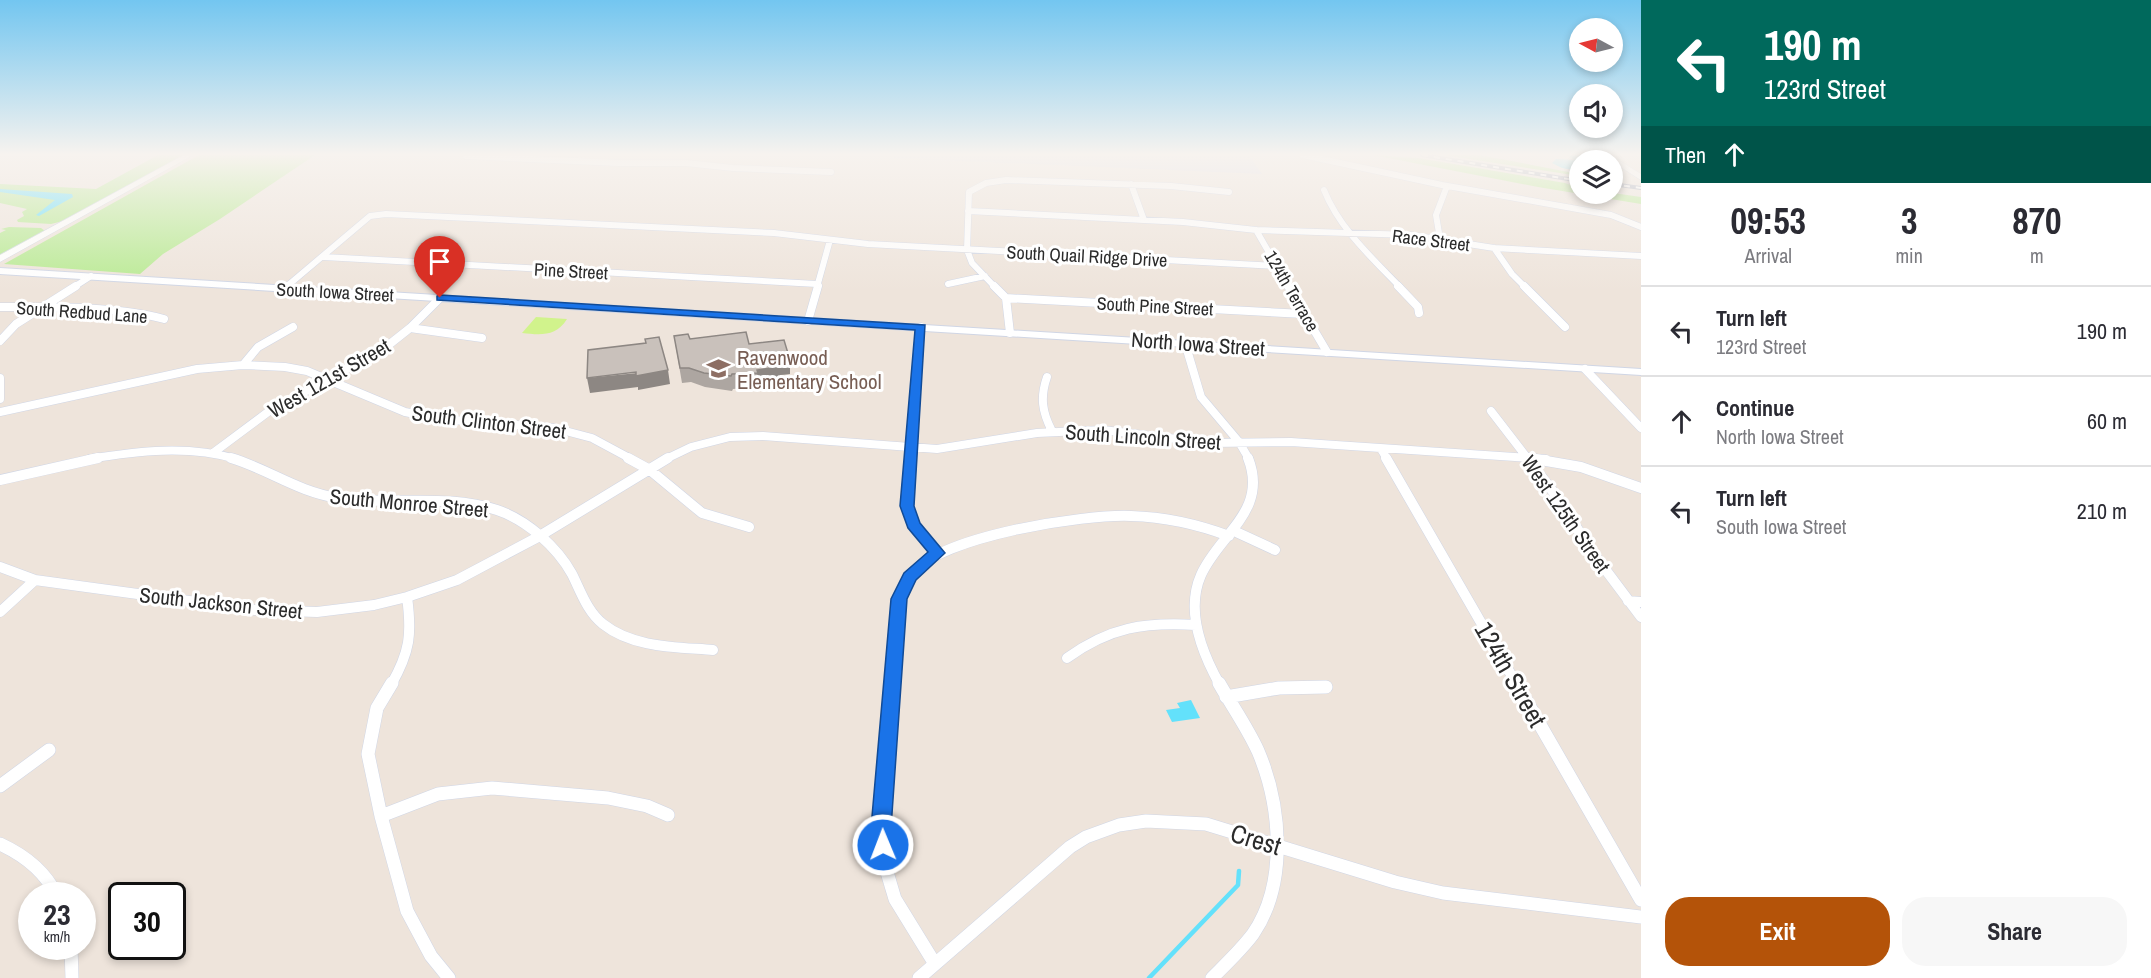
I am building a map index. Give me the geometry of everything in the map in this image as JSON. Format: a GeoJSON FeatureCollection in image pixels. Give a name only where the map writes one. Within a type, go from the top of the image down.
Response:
{"type":"FeatureCollection","features":[{"type":"Feature","properties":{"kind":"main road"},"geometry":{"type":"LineString","coordinates":[[0,259],[105,201]]}},
{"type":"Feature","properties":{"kind":"street"},"geometry":{"type":"LineString","coordinates":[[969,201],[967,250],[972,263],[1006,298],[1010,333]]}},
{"type":"Feature","properties":{"kind":"street"},"geometry":{"type":"LineString","coordinates":[[1137,201],[1144,220]]}},
{"type":"Feature","properties":{"kind":"street"},"geometry":{"type":"LineString","coordinates":[[1328,201],[1330,207],[1352,233],[1418,307],[1419,313]]}},
{"type":"Feature","properties":{"kind":"street"},"geometry":{"type":"LineString","coordinates":[[1440,239],[1436,215],[1441,201]]}},
{"type":"Feature","properties":{"kind":"street"},"geometry":{"type":"LineString","coordinates":[[1516,201],[1546,207],[1611,215],[1641,227]]}},
{"type":"Feature","properties":{"kind":"street","name":"Race Street"},"geometry":{"type":"LineString","coordinates":[[968,211],[1144,220],[1256,230],[1352,233],[1440,239],[1494,248],[1641,256]]}},
{"type":"Feature","properties":{"kind":"street","name":"South Quail Ridge Drive"},"geometry":{"type":"LineString","coordinates":[[284,289],[370,216],[386,214],[774,233],[895,246],[1278,266]]}},
{"type":"Feature","properties":{"kind":"street","name":"124th Terrace"},"geometry":{"type":"LineString","coordinates":[[1256,230],[1327,352]]}},
{"type":"Feature","properties":{"kind":"street"},"geometry":{"type":"LineString","coordinates":[[808,321],[830,240]]}},
{"type":"Feature","properties":{"kind":"street"},"geometry":{"type":"LineString","coordinates":[[1494,248],[1512,274],[1565,327]]}},
{"type":"Feature","properties":{"kind":"street","name":"Pine Street"},"geometry":{"type":"LineString","coordinates":[[324,257],[817,284]]}},
{"type":"Feature","properties":{"kind":"street","name":"South Iowa Street"},"geometry":{"type":"LineString","coordinates":[[0,271],[921,327]]}},
{"type":"Feature","properties":{"kind":"street"},"geometry":{"type":"LineString","coordinates":[[0,340],[16,324],[91,276]]}},
{"type":"Feature","properties":{"kind":"street"},"geometry":{"type":"LineString","coordinates":[[948,284],[985,276]]}},
{"type":"Feature","properties":{"kind":"street","name":"West 121st Street"},"geometry":{"type":"LineString","coordinates":[[213,453],[254,421],[375,354],[410,328],[440,298]]}},
{"type":"Feature","properties":{"kind":"street","name":"South Pine Street"},"geometry":{"type":"LineString","coordinates":[[1006,298],[1304,314]]}},
{"type":"Feature","properties":{"kind":"street","name":"South Redbud Lane"},"geometry":{"type":"LineString","coordinates":[[0,307],[42,307],[146,314],[164,319]]}},
{"type":"Feature","properties":{"kind":"street"},"geometry":{"type":"LineString","coordinates":[[243,365],[258,347],[292,327]]}},
{"type":"Feature","properties":{"kind":"street"},"geometry":{"type":"LineString","coordinates":[[921,327],[908,515],[920,534],[937,553]]}},
{"type":"Feature","properties":{"kind":"street","name":"North Iowa Street"},"geometry":{"type":"LineString","coordinates":[[921,327],[1641,372]]}},
{"type":"Feature","properties":{"kind":"street"},"geometry":{"type":"LineString","coordinates":[[410,328],[482,338]]}},
{"type":"Feature","properties":{"kind":"street"},"geometry":{"type":"LineString","coordinates":[[1185,344],[1200,395],[1239,443],[1252,471],[1250,504],[1232,534],[1214,551],[1200,574],[1194,594],[1196,626],[1208,662],[1262,760],[1277,828],[1272,883],[1257,927],[1212,978]]}},
{"type":"Feature","properties":{"kind":"street","name":"South Clinton Street"},"geometry":{"type":"LineString","coordinates":[[0,412],[184,371],[243,365],[297,369],[390,408],[422,416],[533,425],[577,432],[605,443],[650,470],[702,513],[749,527]]}},
{"type":"Feature","properties":{"kind":"street"},"geometry":{"type":"LineString","coordinates":[[1585,369],[1641,428]]}},
{"type":"Feature","properties":{"kind":"street"},"geometry":{"type":"LineString","coordinates":[[1047,377],[1041,391],[1040,403],[1044,418],[1052,432]]}},
{"type":"Feature","properties":{"kind":"street"},"geometry":{"type":"LineString","coordinates":[[0,378],[0,399]]}},
{"type":"Feature","properties":{"kind":"street","name":"West 125th Street"},"geometry":{"type":"LineString","coordinates":[[1491,411],[1529,458],[1641,617]]}},
{"type":"Feature","properties":{"kind":"street"},"geometry":{"type":"LineString","coordinates":[[1630,416],[1641,417]]}},
{"type":"Feature","properties":{"kind":"street","name":"South Lincoln Street"},"geometry":{"type":"LineString","coordinates":[[536,535],[691,447],[730,436],[763,436],[913,448],[951,448],[1052,432],[1128,432],[1196,441],[1291,442],[1529,458],[1581,467],[1641,488]]}},
{"type":"Feature","properties":{"kind":"street","name":"124th Street"},"geometry":{"type":"LineString","coordinates":[[1381,449],[1641,900]]}},
{"type":"Feature","properties":{"kind":"street","name":"South Monroe Street"},"geometry":{"type":"LineString","coordinates":[[0,480],[97,458],[158,452],[213,453],[245,463],[312,493],[361,501],[486,507],[511,517],[562,558],[590,610],[614,632],[635,640],[713,650]]}},
{"type":"Feature","properties":{"kind":"street"},"geometry":{"type":"LineString","coordinates":[[935,964],[895,899],[884,862],[881,828],[899,599],[909,577],[937,553],[964,544],[1056,522],[1096,516],[1170,519],[1232,534],[1275,550]]}},
{"type":"Feature","properties":{"kind":"street","name":"South Jackson Street"},"geometry":{"type":"LineString","coordinates":[[0,567],[35,580],[276,612],[341,610],[406,597],[457,580],[536,535]]}},
{"type":"Feature","properties":{"kind":"street"},"geometry":{"type":"LineString","coordinates":[[0,612],[35,580]]}},
{"type":"Feature","properties":{"kind":"street"},"geometry":{"type":"LineString","coordinates":[[406,597],[411,627],[410,639],[398,672],[377,708],[368,754],[381,816],[407,911],[431,956],[449,978]]}},
{"type":"Feature","properties":{"kind":"street"},"geometry":{"type":"LineString","coordinates":[[1628,601],[1641,602]]}},
{"type":"Feature","properties":{"kind":"street"},"geometry":{"type":"LineString","coordinates":[[1067,658],[1099,636],[1126,627],[1168,623],[1196,626]]}},
{"type":"Feature","properties":{"kind":"street"},"geometry":{"type":"LineString","coordinates":[[1226,697],[1279,688],[1326,687]]}},
{"type":"Feature","properties":{"kind":"street"},"geometry":{"type":"LineString","coordinates":[[0,786],[48,750]]}},
{"type":"Feature","properties":{"kind":"street"},"geometry":{"type":"LineString","coordinates":[[381,816],[438,794],[492,788],[608,798],[647,806],[668,815]]}},
{"type":"Feature","properties":{"kind":"street","name":"Crest"},"geometry":{"type":"LineString","coordinates":[[919,978],[1070,847],[1086,837],[1119,825],[1146,821],[1206,824],[1395,882],[1443,893],[1641,917]]}},
{"type":"Feature","properties":{"kind":"street"},"geometry":{"type":"LineString","coordinates":[[0,844],[13,849],[29,861],[48,882]]}},
{"type":"Feature","properties":{"kind":"street"},"geometry":{"type":"LineString","coordinates":[[71,960],[72,978]]}},
{"type":"Feature","properties":{"kind":"green space"},"geometry":{"type":"Polygon","coordinates":[[[0,201],[100,201],[63,221],[51,224],[18,222],[17,220],[24,216],[22,212],[27,209],[0,203],[0,201]]]}},
{"type":"Feature","properties":{"kind":"green space"},"geometry":{"type":"Polygon","coordinates":[[[117,201],[247,201],[163,254],[140,274],[4,264],[117,201]]]}},
{"type":"Feature","properties":{"kind":"green space"},"geometry":{"type":"Polygon","coordinates":[[[1623,201],[1623,201],[1641,201],[1641,204],[1623,201]]]}},
{"type":"Feature","properties":{"kind":"green space"},"geometry":{"type":"Polygon","coordinates":[[[41,228],[45,231],[0,256],[0,233],[6,230],[1,229],[41,228]]]}},
{"type":"Feature","properties":{"kind":"green space"},"geometry":{"type":"Polygon","coordinates":[[[536,317],[567,319],[558,329],[547,334],[522,333],[536,317]]]}},
{"type":"Feature","properties":{"kind":"water"},"geometry":{"type":"Polygon","coordinates":[[[54,201],[66,201],[39,216],[36,215],[54,201]]]}},
{"type":"Feature","properties":{"kind":"water"},"geometry":{"type":"Polygon","coordinates":[[[1191,700],[1200,718],[1172,722],[1166,710],[1180,708],[1177,703],[1191,700]]]}},
{"type":"Feature","properties":{"kind":"building"},"geometry":{"type":"Polygon","coordinates":[[[746,332],[749,344],[784,340],[790,360],[777,361],[779,367],[757,370],[758,373],[732,374],[731,376],[680,368],[674,336],[688,334],[690,339],[746,332]]]}},
{"type":"Feature","properties":{"kind":"building"},"geometry":{"type":"Polygon","coordinates":[[[659,337],[668,370],[636,376],[636,372],[587,378],[588,350],[646,343],[645,339],[659,337]]]}},
{"type":"Feature","properties":{"kind":"waterway"},"geometry":{"type":"LineString","coordinates":[[1149,978],[1238,885],[1239,871]]}},
{"type":"Feature","properties":{"kind":"place","name":"Ravenwood Elementary School"},"geometry":{"type":"Point","coordinates":[719,369]}},
{"type":"Feature","properties":{"kind":"route"},"geometry":{"type":"LineString","coordinates":[[440,298],[921,327],[907,506],[908,515],[913,524],[937,553],[909,577],[899,599],[881,828],[883,845]]}}]}
